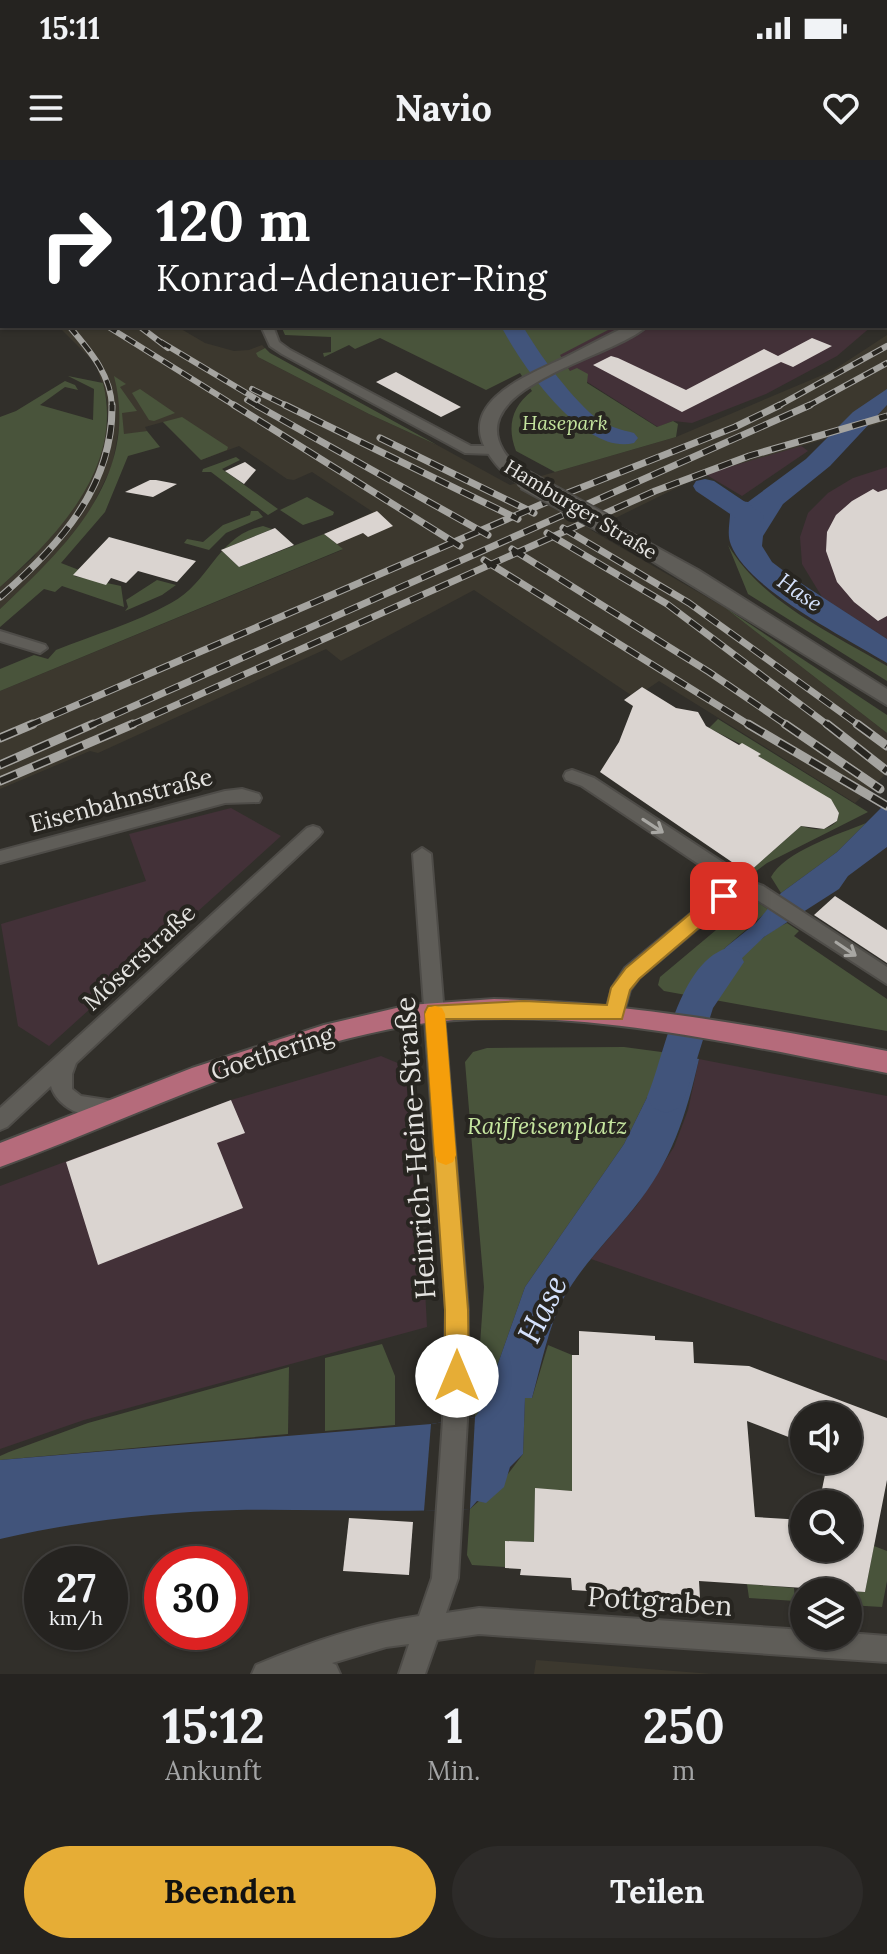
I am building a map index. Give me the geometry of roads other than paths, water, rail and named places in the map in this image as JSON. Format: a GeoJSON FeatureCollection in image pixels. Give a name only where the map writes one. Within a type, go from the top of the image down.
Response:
{"type":"FeatureCollection","features":[{"type":"Feature","properties":{"kind":"main road","name":"Goethering"},"geometry":{"type":"LineString","coordinates":[[0,1155],[114,1108],[304,1042],[435,1012],[524,1009],[615,1014],[887,1062]]}},
{"type":"Feature","properties":{"kind":"street"},"geometry":{"type":"LineString","coordinates":[[493,450],[488,428],[495,407],[513,390],[635,328]]}},
{"type":"Feature","properties":{"kind":"street","name":"Hamburger Straße"},"geometry":{"type":"LineString","coordinates":[[268,332],[286,352],[469,450],[493,450],[503,465],[525,480],[691,574],[887,698]]}},
{"type":"Feature","properties":{"kind":"street"},"geometry":{"type":"LineString","coordinates":[[0,636],[40,648]]}},
{"type":"Feature","properties":{"kind":"street"},"geometry":{"type":"LineString","coordinates":[[580,779],[727,877],[768,897],[887,977]]}},
{"type":"Feature","properties":{"kind":"street","name":"Eisenbahnstraße"},"geometry":{"type":"LineString","coordinates":[[0,857],[225,797],[242,795],[253,798]]}},
{"type":"Feature","properties":{"kind":"street","name":"Möserstraße"},"geometry":{"type":"LineString","coordinates":[[0,1121],[313,832]]}},
{"type":"Feature","properties":{"kind":"street","name":"Heinrich-Heine-Straße"},"geometry":{"type":"LineString","coordinates":[[412,1674],[445,1578],[455,1420],[457,1310],[422,854]]}},
{"type":"Feature","properties":{"kind":"street"},"geometry":{"type":"LineString","coordinates":[[615,1014],[621,988],[632,973],[724,896],[727,877]]}},
{"type":"Feature","properties":{"kind":"street","name":"Goethering"},"geometry":{"type":"LineString","coordinates":[[69,1058],[61,1073],[60,1089],[65,1099],[85,1107],[114,1108]]}},
{"type":"Feature","properties":{"kind":"street","name":"Pottgraben"},"geometry":{"type":"LineString","coordinates":[[274,1670],[386,1634],[479,1621],[887,1649]]}},
{"type":"Feature","properties":{"kind":"street"},"geometry":{"type":"LineString","coordinates":[[274,1670],[315,1669],[327,1674]]}},
{"type":"Feature","properties":{"kind":"water"},"geometry":{"type":"Polygon","coordinates":[[[887,389],[887,405],[830,466],[783,504],[763,536],[762,546],[772,562],[793,578],[887,639],[887,663],[800,611],[757,579],[731,545],[730,508],[726,503],[732,500],[748,502],[806,459],[853,412],[887,389]]]}},
{"type":"Feature","properties":{"kind":"water"},"geometry":{"type":"Polygon","coordinates":[[[887,802],[887,847],[848,876],[839,889],[764,937],[714,985],[709,999],[686,995],[726,947],[756,923],[781,893],[837,852],[887,802]]]}},
{"type":"Feature","properties":{"kind":"water"},"geometry":{"type":"Polygon","coordinates":[[[669,1053],[699,1059],[676,1137],[647,1190],[587,1263],[563,1299],[549,1335],[532,1398],[525,1398],[523,1454],[510,1467],[504,1487],[486,1503],[477,1501],[470,1509],[441,1510],[177,1513],[88,1522],[0,1539],[0,1460],[431,1424],[475,1417],[483,1406],[525,1287],[624,1144],[669,1053]]]}},
{"type":"Feature","properties":{"kind":"waterway","name":"Hase"},"geometry":{"type":"LineString","coordinates":[[513,328],[525,351],[588,423],[603,432],[626,438]]}},
{"type":"Feature","properties":{"kind":"waterway","name":"Hase"},"geometry":{"type":"LineString","coordinates":[[705,486],[751,517]]}},
{"type":"Feature","properties":{"kind":"waterway","name":"Hase"},"geometry":{"type":"LineString","coordinates":[[666,1097],[695,1008],[714,976],[727,962]]}},
{"type":"Feature","properties":{"kind":"railway"},"geometry":{"type":"LineString","coordinates":[[71,328],[103,373],[112,406]]}},
{"type":"Feature","properties":{"kind":"railway"},"geometry":{"type":"LineString","coordinates":[[110,328],[237,407]]}},
{"type":"Feature","properties":{"kind":"railway"},"geometry":{"type":"LineString","coordinates":[[142,328],[168,348]]}},
{"type":"Feature","properties":{"kind":"railway"},"geometry":{"type":"LineString","coordinates":[[161,342],[258,400]]}},
{"type":"Feature","properties":{"kind":"railway"},"geometry":{"type":"LineString","coordinates":[[777,407],[887,346]]}},
{"type":"Feature","properties":{"kind":"railway"},"geometry":{"type":"LineString","coordinates":[[808,406],[887,363]]}},
{"type":"Feature","properties":{"kind":"railway"},"geometry":{"type":"LineString","coordinates":[[252,389],[289,407]]}},
{"type":"Feature","properties":{"kind":"railway"},"geometry":{"type":"LineString","coordinates":[[247,400],[259,407]]}},
{"type":"Feature","properties":{"kind":"railway"},"geometry":{"type":"LineString","coordinates":[[234,405],[454,542]]}},
{"type":"Feature","properties":{"kind":"railway"},"geometry":{"type":"LineString","coordinates":[[256,405],[480,531]]}},
{"type":"Feature","properties":{"kind":"railway"},"geometry":{"type":"LineString","coordinates":[[285,405],[513,517]]}},
{"type":"Feature","properties":{"kind":"railway"},"geometry":{"type":"LineString","coordinates":[[0,597],[62,535],[93,488],[110,435],[112,406]]}},
{"type":"Feature","properties":{"kind":"railway"},"geometry":{"type":"LineString","coordinates":[[89,726],[808,406]]}},
{"type":"Feature","properties":{"kind":"railway"},"geometry":{"type":"LineString","coordinates":[[528,510],[735,427],[777,407]]}},
{"type":"Feature","properties":{"kind":"railway"},"geometry":{"type":"LineString","coordinates":[[567,530],[655,491],[749,456],[887,416]]}},
{"type":"Feature","properties":{"kind":"railway"},"geometry":{"type":"LineString","coordinates":[[380,438],[528,510]]}},
{"type":"Feature","properties":{"kind":"railway"},"geometry":{"type":"LineString","coordinates":[[513,517],[528,510]]}},
{"type":"Feature","properties":{"kind":"railway"},"geometry":{"type":"LineString","coordinates":[[528,510],[534,513]]}},
{"type":"Feature","properties":{"kind":"railway"},"geometry":{"type":"LineString","coordinates":[[480,531],[513,517]]}},
{"type":"Feature","properties":{"kind":"railway"},"geometry":{"type":"LineString","coordinates":[[513,517],[518,519]]}},
{"type":"Feature","properties":{"kind":"railway"},"geometry":{"type":"LineString","coordinates":[[563,528],[567,530]]}},
{"type":"Feature","properties":{"kind":"railway"},"geometry":{"type":"LineString","coordinates":[[553,537],[567,530]]}},
{"type":"Feature","properties":{"kind":"railway"},"geometry":{"type":"LineString","coordinates":[[567,530],[689,603],[860,726]]}},
{"type":"Feature","properties":{"kind":"railway"},"geometry":{"type":"LineString","coordinates":[[454,542],[480,531]]}},
{"type":"Feature","properties":{"kind":"railway"},"geometry":{"type":"LineString","coordinates":[[480,531],[488,535]]}},
{"type":"Feature","properties":{"kind":"railway"},"geometry":{"type":"LineString","coordinates":[[547,533],[553,537]]}},
{"type":"Feature","properties":{"kind":"railway"},"geometry":{"type":"LineString","coordinates":[[517,552],[553,537]]}},
{"type":"Feature","properties":{"kind":"railway"},"geometry":{"type":"LineString","coordinates":[[553,537],[667,604],[829,726]]}},
{"type":"Feature","properties":{"kind":"railway"},"geometry":{"type":"LineString","coordinates":[[28,726],[454,542]]}},
{"type":"Feature","properties":{"kind":"railway"},"geometry":{"type":"LineString","coordinates":[[454,542],[460,546]]}},
{"type":"Feature","properties":{"kind":"railway"},"geometry":{"type":"LineString","coordinates":[[512,549],[517,552]]}},
{"type":"Feature","properties":{"kind":"railway"},"geometry":{"type":"LineString","coordinates":[[491,564],[517,552]]}},
{"type":"Feature","properties":{"kind":"railway"},"geometry":{"type":"LineString","coordinates":[[517,552],[709,672],[788,726]]}},
{"type":"Feature","properties":{"kind":"railway"},"geometry":{"type":"LineString","coordinates":[[484,560],[491,564]]}},
{"type":"Feature","properties":{"kind":"railway"},"geometry":{"type":"LineString","coordinates":[[129,726],[491,564]]}},
{"type":"Feature","properties":{"kind":"railway"},"geometry":{"type":"LineString","coordinates":[[491,564],[751,726]]}},
{"type":"Feature","properties":{"kind":"railway"},"geometry":{"type":"LineString","coordinates":[[0,738],[33,724]]}},
{"type":"Feature","properties":{"kind":"railway"},"geometry":{"type":"LineString","coordinates":[[0,765],[93,724]]}},
{"type":"Feature","properties":{"kind":"railway"},"geometry":{"type":"LineString","coordinates":[[0,781],[133,724]]}},
{"type":"Feature","properties":{"kind":"railway"},"geometry":{"type":"LineString","coordinates":[[748,724],[887,806]]}},
{"type":"Feature","properties":{"kind":"railway"},"geometry":{"type":"LineString","coordinates":[[785,724],[880,789]]}},
{"type":"Feature","properties":{"kind":"railway"},"geometry":{"type":"LineString","coordinates":[[827,724],[887,771]]}},
{"type":"Feature","properties":{"kind":"railway"},"geometry":{"type":"LineString","coordinates":[[857,724],[887,746]]}},
{"type":"Feature","properties":{"kind":"park label","name":"Hasepark"},"geometry":{"type":"Point","coordinates":[565,422]}},
{"type":"Feature","properties":{"kind":"park label","name":"Raiffeisenplatz"},"geometry":{"type":"Point","coordinates":[547,1125]}}]}
